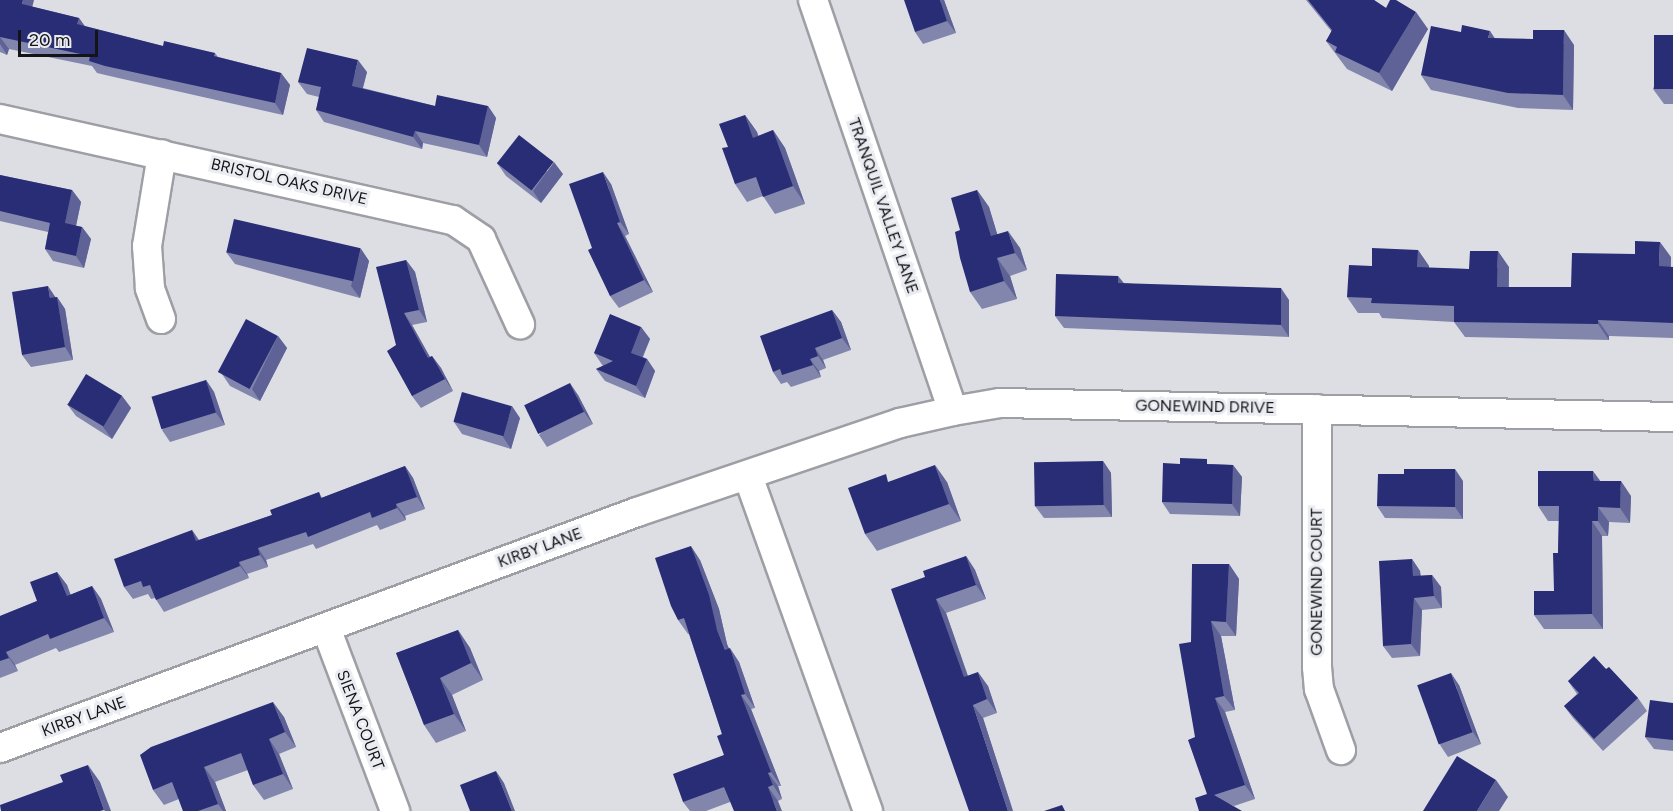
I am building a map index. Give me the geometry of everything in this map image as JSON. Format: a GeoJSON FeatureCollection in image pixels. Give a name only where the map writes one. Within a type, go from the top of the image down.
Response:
{"type":"FeatureCollection","features":[{"type":"Feature","properties":{"kind":"street","name":"TRANQUIL VALLEY LANE"},"geometry":{"type":"LineString","coordinates":[[813,0],[952,411]]}},
{"type":"Feature","properties":{"kind":"street","name":"BRISTOL OAKS DRIVE"},"geometry":{"type":"LineString","coordinates":[[0,118],[453,220],[482,239],[520,324]]}},
{"type":"Feature","properties":{"kind":"street"},"geometry":{"type":"LineString","coordinates":[[161,319],[150,288],[147,246],[162,154]]}},
{"type":"Feature","properties":{"kind":"street","name":"GONEWIND DRIVE"},"geometry":{"type":"LineString","coordinates":[[748,476],[900,423],[1000,403],[1673,417]]}},
{"type":"Feature","properties":{"kind":"street","name":"GONEWIND COURT"},"geometry":{"type":"LineString","coordinates":[[1317,409],[1317,667],[1319,689],[1341,750]]}},
{"type":"Feature","properties":{"kind":"street"},"geometry":{"type":"LineString","coordinates":[[748,476],[868,811]]}},
{"type":"Feature","properties":{"kind":"street","name":"KIRBY LANE"},"geometry":{"type":"LineString","coordinates":[[0,748],[637,512],[748,476]]}},
{"type":"Feature","properties":{"kind":"street","name":"SIENA COURT"},"geometry":{"type":"LineString","coordinates":[[326,628],[395,811]]}},
{"type":"Feature","properties":{"kind":"building"},"geometry":{"type":"Polygon","coordinates":[[[0,0],[23,0],[22,4],[79,18],[77,24],[163,46],[164,41],[215,53],[214,56],[281,73],[275,103],[105,66],[89,61],[90,56],[0,37],[0,0]]]}},
{"type":"Feature","properties":{"kind":"building"},"geometry":{"type":"Polygon","coordinates":[[[904,0],[940,0],[947,21],[915,32],[904,0]]]}},
{"type":"Feature","properties":{"kind":"building"},"geometry":{"type":"Polygon","coordinates":[[[1308,0],[1374,0],[1386,8],[1390,0],[1396,0],[1416,12],[1379,73],[1335,52],[1337,47],[1326,41],[1332,30],[1308,0]]]}},
{"type":"Feature","properties":{"kind":"building"},"geometry":{"type":"Polygon","coordinates":[[[1462,25],[1490,31],[1488,38],[1533,39],[1533,30],[1564,30],[1563,95],[1508,93],[1421,75],[1431,26],[1461,32],[1462,25]]]}},
{"type":"Feature","properties":{"kind":"building"},"geometry":{"type":"Polygon","coordinates":[[[1654,35],[1673,35],[1673,89],[1654,89],[1654,35]]]}},
{"type":"Feature","properties":{"kind":"building"},"geometry":{"type":"Polygon","coordinates":[[[307,48],[358,60],[352,86],[435,106],[437,95],[488,106],[479,145],[415,131],[413,137],[316,110],[321,87],[298,82],[307,48]]]}},
{"type":"Feature","properties":{"kind":"building"},"geometry":{"type":"Polygon","coordinates":[[[745,115],[753,138],[773,130],[793,186],[763,197],[756,177],[735,184],[722,148],[728,147],[719,124],[745,115]]]}},
{"type":"Feature","properties":{"kind":"building"},"geometry":{"type":"Polygon","coordinates":[[[519,135],[554,162],[532,190],[497,163],[519,135]]]}},
{"type":"Feature","properties":{"kind":"building"},"geometry":{"type":"Polygon","coordinates":[[[603,172],[620,222],[617,223],[644,280],[610,296],[588,250],[592,248],[569,184],[603,172]]]}},
{"type":"Feature","properties":{"kind":"building"},"geometry":{"type":"Polygon","coordinates":[[[0,175],[72,190],[65,223],[82,227],[76,256],[45,249],[50,223],[0,211],[0,175]]]}},
{"type":"Feature","properties":{"kind":"building"},"geometry":{"type":"Polygon","coordinates":[[[977,190],[991,236],[1008,231],[1015,253],[997,258],[1004,281],[970,292],[960,258],[955,232],[960,230],[951,198],[977,190]]]}},
{"type":"Feature","properties":{"kind":"building"},"geometry":{"type":"Polygon","coordinates":[[[234,219],[361,248],[353,281],[226,252],[234,219]]]}},
{"type":"Feature","properties":{"kind":"building"},"geometry":{"type":"Polygon","coordinates":[[[1635,241],[1660,242],[1659,266],[1673,267],[1673,323],[1598,320],[1598,324],[1454,322],[1454,306],[1371,303],[1372,298],[1347,297],[1349,265],[1372,266],[1372,248],[1418,250],[1417,267],[1469,269],[1470,251],[1498,251],[1497,287],[1571,287],[1572,253],[1635,254],[1635,241]]]}},
{"type":"Feature","properties":{"kind":"building"},"geometry":{"type":"Polygon","coordinates":[[[406,260],[419,310],[404,313],[428,358],[432,356],[445,379],[412,396],[387,351],[396,345],[376,267],[406,260]]]}},
{"type":"Feature","properties":{"kind":"building"},"geometry":{"type":"Polygon","coordinates":[[[1056,274],[1118,276],[1118,283],[1281,288],[1281,325],[1055,316],[1056,274]]]}},
{"type":"Feature","properties":{"kind":"building"},"geometry":{"type":"Polygon","coordinates":[[[48,286],[50,298],[57,297],[65,347],[22,355],[12,292],[48,286]]]}},
{"type":"Feature","properties":{"kind":"building"},"geometry":{"type":"Polygon","coordinates":[[[832,310],[842,338],[815,348],[818,356],[810,359],[813,365],[782,375],[780,369],[773,372],[760,336],[832,310]]]}},
{"type":"Feature","properties":{"kind":"building"},"geometry":{"type":"Polygon","coordinates":[[[610,314],[641,327],[631,353],[647,359],[636,386],[596,369],[613,361],[594,353],[610,314]]]}},
{"type":"Feature","properties":{"kind":"building"},"geometry":{"type":"Polygon","coordinates":[[[246,319],[278,336],[250,389],[218,372],[246,319]]]}},
{"type":"Feature","properties":{"kind":"building"},"geometry":{"type":"Polygon","coordinates":[[[86,374],[122,396],[103,426],[67,405],[86,374]]]}},
{"type":"Feature","properties":{"kind":"building"},"geometry":{"type":"Polygon","coordinates":[[[206,380],[216,413],[161,429],[151,397],[206,380]]]}},
{"type":"Feature","properties":{"kind":"building"},"geometry":{"type":"Polygon","coordinates":[[[570,383],[584,412],[538,434],[524,405],[570,383]]]}},
{"type":"Feature","properties":{"kind":"building"},"geometry":{"type":"Polygon","coordinates":[[[462,392],[512,406],[503,436],[453,422],[462,392]]]}},
{"type":"Feature","properties":{"kind":"building"},"geometry":{"type":"Polygon","coordinates":[[[1180,458],[1207,459],[1207,464],[1233,465],[1232,504],[1162,502],[1163,463],[1180,464],[1180,458]]]}},
{"type":"Feature","properties":{"kind":"building"},"geometry":{"type":"Polygon","coordinates":[[[1103,461],[1104,505],[1035,506],[1034,462],[1103,461]]]}},
{"type":"Feature","properties":{"kind":"building"},"geometry":{"type":"Polygon","coordinates":[[[935,465],[949,504],[865,534],[848,488],[886,474],[888,482],[935,465]]]}},
{"type":"Feature","properties":{"kind":"building"},"geometry":{"type":"Polygon","coordinates":[[[405,466],[417,497],[396,504],[397,508],[372,518],[370,512],[308,537],[306,532],[258,548],[260,555],[239,562],[240,566],[156,600],[150,585],[143,587],[141,581],[124,587],[114,559],[192,530],[196,541],[272,515],[270,510],[319,492],[321,498],[405,466]]]}},
{"type":"Feature","properties":{"kind":"building"},"geometry":{"type":"Polygon","coordinates":[[[1404,469],[1455,469],[1455,507],[1377,506],[1378,474],[1404,474],[1404,469]]]}},
{"type":"Feature","properties":{"kind":"building"},"geometry":{"type":"Polygon","coordinates":[[[1538,471],[1593,471],[1594,481],[1621,481],[1620,508],[1598,507],[1598,521],[1592,521],[1592,614],[1534,615],[1534,591],[1554,591],[1553,553],[1558,553],[1559,506],[1538,506],[1538,471]]]}},
{"type":"Feature","properties":{"kind":"building"},"geometry":{"type":"Polygon","coordinates":[[[691,546],[709,595],[717,630],[725,650],[730,648],[745,694],[741,695],[771,772],[768,773],[773,785],[768,787],[777,811],[734,811],[724,787],[683,802],[673,774],[724,755],[717,736],[722,734],[684,618],[678,620],[671,606],[655,558],[691,546]]]}},
{"type":"Feature","properties":{"kind":"building"},"geometry":{"type":"Polygon","coordinates":[[[966,556],[976,585],[936,599],[964,677],[978,672],[987,699],[973,705],[1008,811],[969,811],[891,589],[925,577],[923,571],[966,556]]]}},
{"type":"Feature","properties":{"kind":"building"},"geometry":{"type":"Polygon","coordinates":[[[1412,559],[1413,576],[1432,575],[1434,596],[1414,598],[1411,644],[1383,646],[1379,561],[1412,559]]]}},
{"type":"Feature","properties":{"kind":"building"},"geometry":{"type":"Polygon","coordinates":[[[1192,564],[1229,564],[1226,622],[1211,621],[1224,696],[1215,698],[1245,785],[1214,795],[1242,811],[1199,811],[1195,798],[1207,794],[1188,740],[1195,737],[1179,644],[1191,642],[1192,564]]]}},
{"type":"Feature","properties":{"kind":"building"},"geometry":{"type":"Polygon","coordinates":[[[57,572],[67,596],[92,586],[104,618],[50,639],[48,634],[6,652],[9,658],[0,661],[0,616],[37,601],[30,582],[57,572]]]}},
{"type":"Feature","properties":{"kind":"building"},"geometry":{"type":"Polygon","coordinates":[[[458,630],[471,663],[440,678],[454,714],[424,725],[396,653],[458,630]]]}},
{"type":"Feature","properties":{"kind":"building"},"geometry":{"type":"Polygon","coordinates":[[[1594,656],[1606,669],[1609,667],[1638,698],[1594,739],[1564,706],[1579,693],[1568,681],[1594,656]]]}},
{"type":"Feature","properties":{"kind":"building"},"geometry":{"type":"Polygon","coordinates":[[[1451,673],[1473,732],[1439,745],[1417,685],[1451,673]]]}},
{"type":"Feature","properties":{"kind":"building"},"geometry":{"type":"Polygon","coordinates":[[[1650,700],[1673,703],[1673,740],[1645,737],[1650,700]]]}},
{"type":"Feature","properties":{"kind":"building"},"geometry":{"type":"Polygon","coordinates":[[[273,702],[285,732],[269,739],[283,774],[253,785],[241,753],[204,767],[218,804],[198,811],[183,811],[172,782],[153,790],[140,755],[151,747],[273,702]]]}},
{"type":"Feature","properties":{"kind":"building"},"geometry":{"type":"Polygon","coordinates":[[[1457,756],[1496,780],[1477,811],[1423,811],[1457,756]]]}},
{"type":"Feature","properties":{"kind":"building"},"geometry":{"type":"Polygon","coordinates":[[[88,765],[104,810],[1,811],[0,805],[63,782],[60,775],[88,765]]]}},
{"type":"Feature","properties":{"kind":"building"},"geometry":{"type":"Polygon","coordinates":[[[496,771],[512,811],[470,811],[460,785],[496,771]]]}},
{"type":"Feature","properties":{"kind":"building"},"geometry":{"type":"Polygon","coordinates":[[[1062,805],[1065,811],[1044,811],[1062,805]]]}}]}
